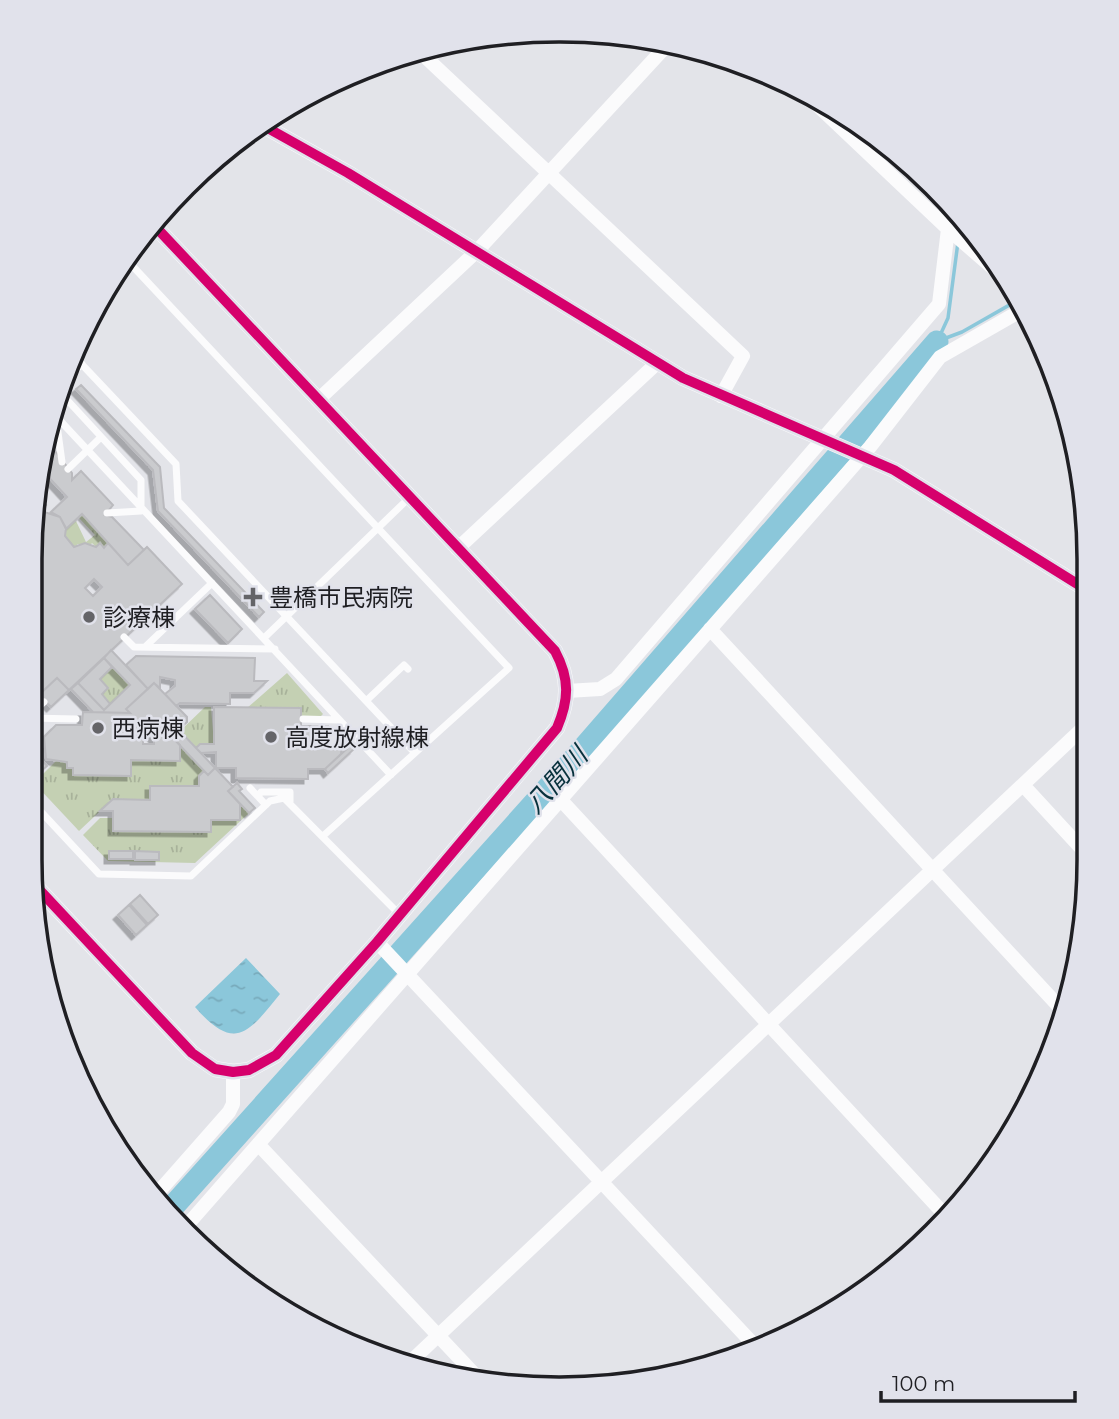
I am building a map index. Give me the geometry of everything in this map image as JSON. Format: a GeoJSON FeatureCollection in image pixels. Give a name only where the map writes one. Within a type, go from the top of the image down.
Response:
{"type":"FeatureCollection","features":[{"type":"Feature","properties":{"kind":"street"},"geometry":{"type":"LineString","coordinates":[[319,399],[477,251],[660,52]]}},
{"type":"Feature","properties":{"kind":"street"},"geometry":{"type":"LineString","coordinates":[[428,60],[743,356],[721,396]]}},
{"type":"Feature","properties":{"kind":"street"},"geometry":{"type":"LineString","coordinates":[[834,121],[978,255]]}},
{"type":"Feature","properties":{"kind":"street"},"geometry":{"type":"LineString","coordinates":[[271,130],[477,251],[683,379],[862,455],[932,491],[1077,584]]}},
{"type":"Feature","properties":{"kind":"street"},"geometry":{"type":"LineString","coordinates":[[567,691],[600,689],[616,679],[939,304],[949,218]]}},
{"type":"Feature","properties":{"kind":"street"},"geometry":{"type":"LineString","coordinates":[[43,894],[192,1053],[215,1069],[233,1072],[249,1070],[276,1055],[380,946],[399,914],[557,729],[567,706],[564,668],[555,652],[160,231]]}},
{"type":"Feature","properties":{"kind":"street"},"geometry":{"type":"LineString","coordinates":[[190,1221],[862,455],[940,357],[1015,314]]}},
{"type":"Feature","properties":{"kind":"street"},"geometry":{"type":"LineString","coordinates":[[457,549],[658,362]]}},
{"type":"Feature","properties":{"kind":"street"},"geometry":{"type":"LineString","coordinates":[[710,629],[1056,1004]]}},
{"type":"Feature","properties":{"kind":"street"},"geometry":{"type":"LineString","coordinates":[[416,1356],[1077,734]]}},
{"type":"Feature","properties":{"kind":"street"},"geometry":{"type":"LineString","coordinates":[[1023,785],[1077,843]]}},
{"type":"Feature","properties":{"kind":"street"},"geometry":{"type":"LineString","coordinates":[[560,799],[940,1210]]}},
{"type":"Feature","properties":{"kind":"street"},"geometry":{"type":"LineString","coordinates":[[380,946],[750,1341]]}},
{"type":"Feature","properties":{"kind":"street"},"geometry":{"type":"LineString","coordinates":[[161,1190],[229,1112],[233,1104],[233,1072]]}},
{"type":"Feature","properties":{"kind":"street"},"geometry":{"type":"LineString","coordinates":[[258,1144],[469,1369]]}},
{"type":"Feature","properties":{"kind":"lane"},"geometry":{"type":"LineString","coordinates":[[133,266],[509,668],[323,836]]}},
{"type":"Feature","properties":{"kind":"lane"},"geometry":{"type":"LineString","coordinates":[[79,368],[82,364],[176,464],[178,501],[415,753]]}},
{"type":"Feature","properties":{"kind":"lane"},"geometry":{"type":"LineString","coordinates":[[68,398],[141,480],[141,511]]}},
{"type":"Feature","properties":{"kind":"lane"},"geometry":{"type":"LineString","coordinates":[[61,422],[141,511],[275,649],[391,775]]}},
{"type":"Feature","properties":{"kind":"lane"},"geometry":{"type":"LineString","coordinates":[[58,436],[62,462]]}},
{"type":"Feature","properties":{"kind":"lane"},"geometry":{"type":"LineString","coordinates":[[68,469],[101,437]]}},
{"type":"Feature","properties":{"kind":"lane"},"geometry":{"type":"LineString","coordinates":[[264,638],[409,498]]}},
{"type":"Feature","properties":{"kind":"lane"},"geometry":{"type":"LineString","coordinates":[[107,513],[141,511]]}},
{"type":"Feature","properties":{"kind":"lane"},"geometry":{"type":"LineString","coordinates":[[145,647],[212,583]]}},
{"type":"Feature","properties":{"kind":"lane"},"geometry":{"type":"LineString","coordinates":[[124,638],[134,647],[275,649]]}},
{"type":"Feature","properties":{"kind":"lane"},"geometry":{"type":"LineString","coordinates":[[366,701],[404,666],[408,669]]}},
{"type":"Feature","properties":{"kind":"lane"},"geometry":{"type":"LineString","coordinates":[[42,717],[76,719]]}},
{"type":"Feature","properties":{"kind":"lane"},"geometry":{"type":"LineString","coordinates":[[303,719],[339,720]]}},
{"type":"Feature","properties":{"kind":"lane"},"geometry":{"type":"LineString","coordinates":[[250,788],[267,805]]}},
{"type":"Feature","properties":{"kind":"lane"},"geometry":{"type":"LineString","coordinates":[[258,796],[261,792],[290,792],[290,802]]}},
{"type":"Feature","properties":{"kind":"lane"},"geometry":{"type":"LineString","coordinates":[[42,813],[99,874],[191,876],[274,798],[290,802],[399,914]]}},
{"type":"Feature","properties":{"kind":"green space"},"geometry":{"type":"Polygon","coordinates":[[[83,515],[108,543],[104,548],[100,544],[96,547],[92,543],[89,547],[78,544],[74,547],[65,536],[66,529],[76,521],[86,542],[95,535],[79,518],[83,515]]]}},
{"type":"Feature","properties":{"kind":"green space"},"geometry":{"type":"Polygon","coordinates":[[[112,667],[130,685],[110,704],[102,694],[108,688],[100,679],[112,667]]]}},
{"type":"Feature","properties":{"kind":"green space"},"geometry":{"type":"Polygon","coordinates":[[[287,673],[323,714],[321,716],[301,716],[301,708],[247,708],[287,673]]]}},
{"type":"Feature","properties":{"kind":"green space"},"geometry":{"type":"Polygon","coordinates":[[[205,707],[211,707],[214,744],[200,744],[196,748],[180,731],[205,707]]]}},
{"type":"Feature","properties":{"kind":"green space"},"geometry":{"type":"Polygon","coordinates":[[[180,745],[204,771],[199,776],[199,786],[150,786],[150,800],[113,799],[79,831],[42,792],[42,775],[58,759],[73,768],[74,775],[130,776],[131,760],[180,761],[180,745]]]}},
{"type":"Feature","properties":{"kind":"green space"},"geometry":{"type":"Polygon","coordinates":[[[240,804],[249,813],[195,863],[108,861],[83,835],[100,818],[113,818],[114,831],[211,832],[211,820],[240,820],[240,804]]]}},
{"type":"Feature","properties":{"kind":"water"},"geometry":{"type":"Polygon","coordinates":[[[246,958],[280,994],[249,1028],[231,1033],[220,1030],[195,1007],[246,958]]]}},
{"type":"Feature","properties":{"kind":"building"},"geometry":{"type":"Polygon","coordinates":[[[81,385],[160,467],[164,508],[264,612],[259,617],[158,511],[153,470],[76,389],[81,385]]]}},
{"type":"Feature","properties":{"kind":"building"},"geometry":{"type":"Polygon","coordinates":[[[54,450],[72,473],[72,480],[81,471],[113,505],[105,515],[112,517],[144,550],[128,565],[82,514],[66,529],[60,517],[51,512],[67,497],[49,477],[54,450]]]}},
{"type":"Feature","properties":{"kind":"building","name":"診療棟"},"geometry":{"type":"Polygon","coordinates":[[[44,512],[60,517],[66,528],[65,536],[74,547],[85,543],[96,547],[100,543],[104,548],[108,543],[128,565],[147,547],[182,584],[69,690],[57,678],[42,692],[44,512]],[[94,579],[85,588],[93,596],[102,587],[94,579]]]}},
{"type":"Feature","properties":{"kind":"building"},"geometry":{"type":"Polygon","coordinates":[[[210,595],[242,629],[228,643],[195,609],[210,595]]]}},
{"type":"Feature","properties":{"kind":"building"},"geometry":{"type":"Polygon","coordinates":[[[111,650],[148,689],[126,709],[130,713],[93,712],[71,689],[78,683],[104,710],[130,685],[104,658],[111,650]]]}},
{"type":"Feature","properties":{"kind":"building"},"geometry":{"type":"Polygon","coordinates":[[[136,656],[255,658],[254,681],[267,681],[254,693],[230,693],[230,704],[180,703],[176,706],[165,694],[175,686],[175,680],[160,677],[160,688],[154,683],[148,689],[126,665],[136,656]]]}},
{"type":"Feature","properties":{"kind":"building"},"geometry":{"type":"Polygon","coordinates":[[[104,658],[112,667],[100,679],[108,688],[102,694],[110,704],[104,710],[78,683],[104,658]]]}},
{"type":"Feature","properties":{"kind":"building"},"geometry":{"type":"Polygon","coordinates":[[[57,678],[69,690],[51,707],[42,698],[42,692],[57,678]]]}},
{"type":"Feature","properties":{"kind":"building","name":"西病棟"},"geometry":{"type":"Polygon","coordinates":[[[154,683],[187,717],[187,722],[171,736],[180,745],[180,761],[131,760],[131,776],[73,775],[73,768],[67,768],[67,762],[46,759],[44,737],[56,725],[82,725],[83,712],[130,713],[126,709],[154,683]],[[144,727],[138,738],[143,739],[143,744],[154,744],[154,738],[144,727]]]}},
{"type":"Feature","properties":{"kind":"building","name":"高度放射線棟"},"geometry":{"type":"Polygon","coordinates":[[[214,707],[301,708],[301,726],[328,726],[328,745],[342,745],[341,754],[325,769],[308,769],[308,779],[236,778],[236,768],[216,768],[216,752],[201,753],[196,748],[200,744],[214,744],[214,707]]]}},
{"type":"Feature","properties":{"kind":"building"},"geometry":{"type":"Polygon","coordinates":[[[178,729],[215,768],[208,775],[171,736],[178,729]]]}},
{"type":"Feature","properties":{"kind":"building"},"geometry":{"type":"Polygon","coordinates":[[[351,745],[354,749],[328,773],[325,769],[351,745]]]}},
{"type":"Feature","properties":{"kind":"building"},"geometry":{"type":"Polygon","coordinates":[[[215,768],[233,787],[228,791],[240,804],[240,820],[211,820],[211,832],[113,831],[113,811],[100,811],[113,799],[150,800],[150,786],[199,786],[199,776],[204,771],[208,775],[215,768]]]}},
{"type":"Feature","properties":{"kind":"building"},"geometry":{"type":"Polygon","coordinates":[[[237,783],[242,789],[239,791],[255,808],[249,813],[228,791],[237,783]]]}},
{"type":"Feature","properties":{"kind":"building"},"geometry":{"type":"Polygon","coordinates":[[[109,851],[133,851],[133,859],[109,859],[109,851]]]}},
{"type":"Feature","properties":{"kind":"building"},"geometry":{"type":"Polygon","coordinates":[[[135,851],[159,852],[159,860],[135,860],[135,851]]]}},
{"type":"Feature","properties":{"kind":"building"},"geometry":{"type":"Polygon","coordinates":[[[140,895],[158,915],[148,924],[130,904],[140,895]]]}},
{"type":"Feature","properties":{"kind":"building"},"geometry":{"type":"Polygon","coordinates":[[[129,905],[147,925],[136,935],[118,915],[129,905]]]}},
{"type":"Feature","properties":{"kind":"waterway"},"geometry":{"type":"LineString","coordinates":[[937,342],[948,318],[958,242]]}},
{"type":"Feature","properties":{"kind":"waterway"},"geometry":{"type":"LineString","coordinates":[[938,341],[962,332],[1010,305]]}},
{"type":"Feature","properties":{"kind":"waterway","name":"八間川"},"geometry":{"type":"LineString","coordinates":[[174,1205],[576,757],[937,342]]}},
{"type":"Feature","properties":{"kind":"cycle path"},"geometry":{"type":"LineString","coordinates":[[271,130],[348,173],[683,378],[894,470],[1077,584]]}},
{"type":"Feature","properties":{"kind":"cycle path"},"geometry":{"type":"LineString","coordinates":[[43,894],[192,1053],[215,1069],[233,1072],[249,1070],[276,1055],[377,942],[557,728],[566,699],[563,671],[555,651],[160,231]]}},
{"type":"Feature","properties":{"kind":"place","name":"豊橋市民病院"},"geometry":{"type":"Point","coordinates":[253,597]}},
{"type":"Feature","properties":{"kind":"place","name":"診療棟"},"geometry":{"type":"Point","coordinates":[89,617]}},
{"type":"Feature","properties":{"kind":"place","name":"西病棟"},"geometry":{"type":"Point","coordinates":[98,728]}},
{"type":"Feature","properties":{"kind":"place","name":"高度放射線棟"},"geometry":{"type":"Point","coordinates":[271,737]}}]}
